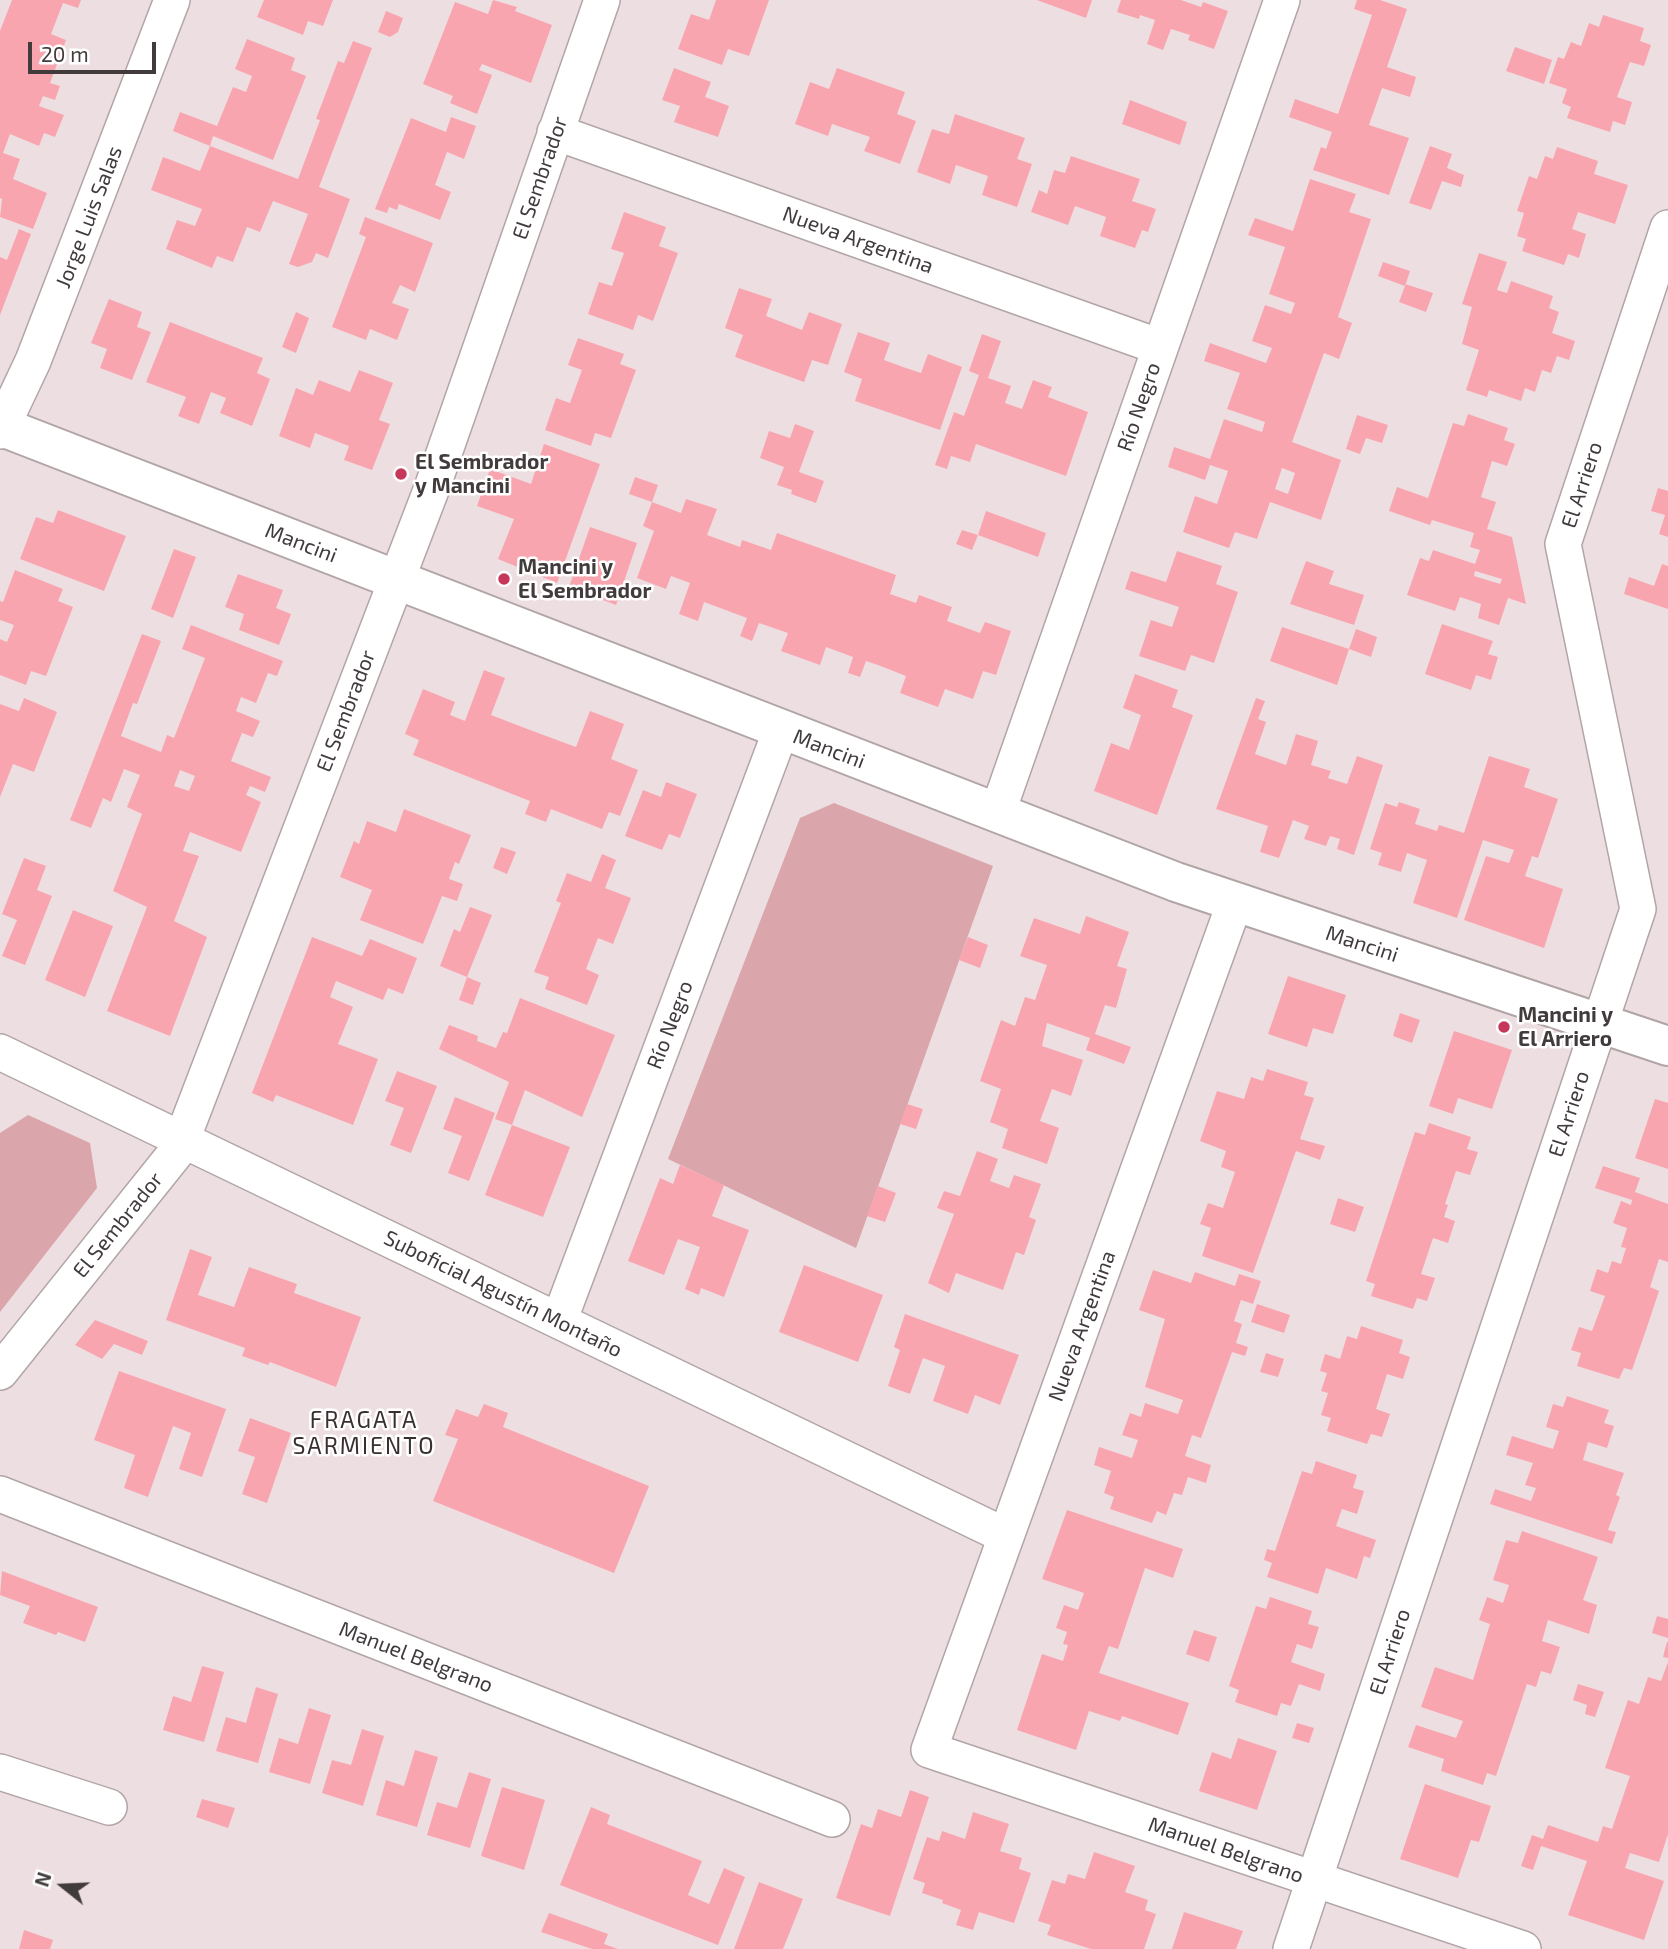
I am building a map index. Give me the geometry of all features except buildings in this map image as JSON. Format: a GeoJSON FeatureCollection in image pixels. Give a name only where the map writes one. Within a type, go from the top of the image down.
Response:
{"type":"FeatureCollection","features":[{"type":"Feature","properties":{"kind":"street","name":"Jorge Luis Salas"},"geometry":{"type":"LineString","coordinates":[[1,428],[33,361],[172,0]]}},
{"type":"Feature","properties":{"kind":"street","name":"El Sembrador"},"geometry":{"type":"LineString","coordinates":[[0,1372],[178,1150],[433,485],[602,0]]}},
{"type":"Feature","properties":{"kind":"street","name":"Río Negro"},"geometry":{"type":"LineString","coordinates":[[997,814],[1282,0]]}},
{"type":"Feature","properties":{"kind":"street","name":"Nueva Argentina"},"geometry":{"type":"LineString","coordinates":[[555,132],[1160,347]]}},
{"type":"Feature","properties":{"kind":"street","name":"El Arriero"},"geometry":{"type":"LineString","coordinates":[[1291,1949],[1639,909],[1563,544],[1668,228]]}},
{"type":"Feature","properties":{"kind":"street","name":"Mancini"},"geometry":{"type":"LineString","coordinates":[[1,428],[1176,882],[1668,1046]]}},
{"type":"Feature","properties":{"kind":"street","name":"Río Negro"},"geometry":{"type":"LineString","coordinates":[[559,1321],[781,730]]}},
{"type":"Feature","properties":{"kind":"street","name":"Nueva Argentina"},"geometry":{"type":"LineString","coordinates":[[929,1750],[1235,902]]}},
{"type":"Feature","properties":{"kind":"street","name":"Suboficial Agustín Montaño"},"geometry":{"type":"LineString","coordinates":[[0,1052],[1006,1536]]}},
{"type":"Feature","properties":{"kind":"street","name":"Manuel Belgrano"},"geometry":{"type":"LineString","coordinates":[[0,1494],[832,1819]]}},
{"type":"Feature","properties":{"kind":"street","name":"Manuel Belgrano"},"geometry":{"type":"LineString","coordinates":[[929,1750],[1523,1949]]}},
{"type":"Feature","properties":{"kind":"street"},"geometry":{"type":"LineString","coordinates":[[0,1772],[109,1807]]}},
{"type":"Feature","properties":{"kind":"shaded area"},"geometry":{"type":"Polygon","coordinates":[[[834,803],[993,866],[856,1248],[668,1159],[800,818],[834,803]]]}},
{"type":"Feature","properties":{"kind":"shaded area"},"geometry":{"type":"Polygon","coordinates":[[[28,1115],[90,1143],[97,1188],[0,1312],[0,1133],[28,1115]]]}},
{"type":"Feature","properties":{"kind":"place","name":"El Sembrador y Mancini"},"geometry":{"type":"Point","coordinates":[401,474]}},
{"type":"Feature","properties":{"kind":"place","name":"Mancini y El Sembrador"},"geometry":{"type":"Point","coordinates":[504,579]}},
{"type":"Feature","properties":{"kind":"place","name":"Mancini y El Arriero"},"geometry":{"type":"Point","coordinates":[1504,1027]}},
{"type":"Feature","properties":{"kind":"district","name":"FRAGATA SARMIENTO"},"geometry":{"type":"Point","coordinates":[364,1433]}}]}
